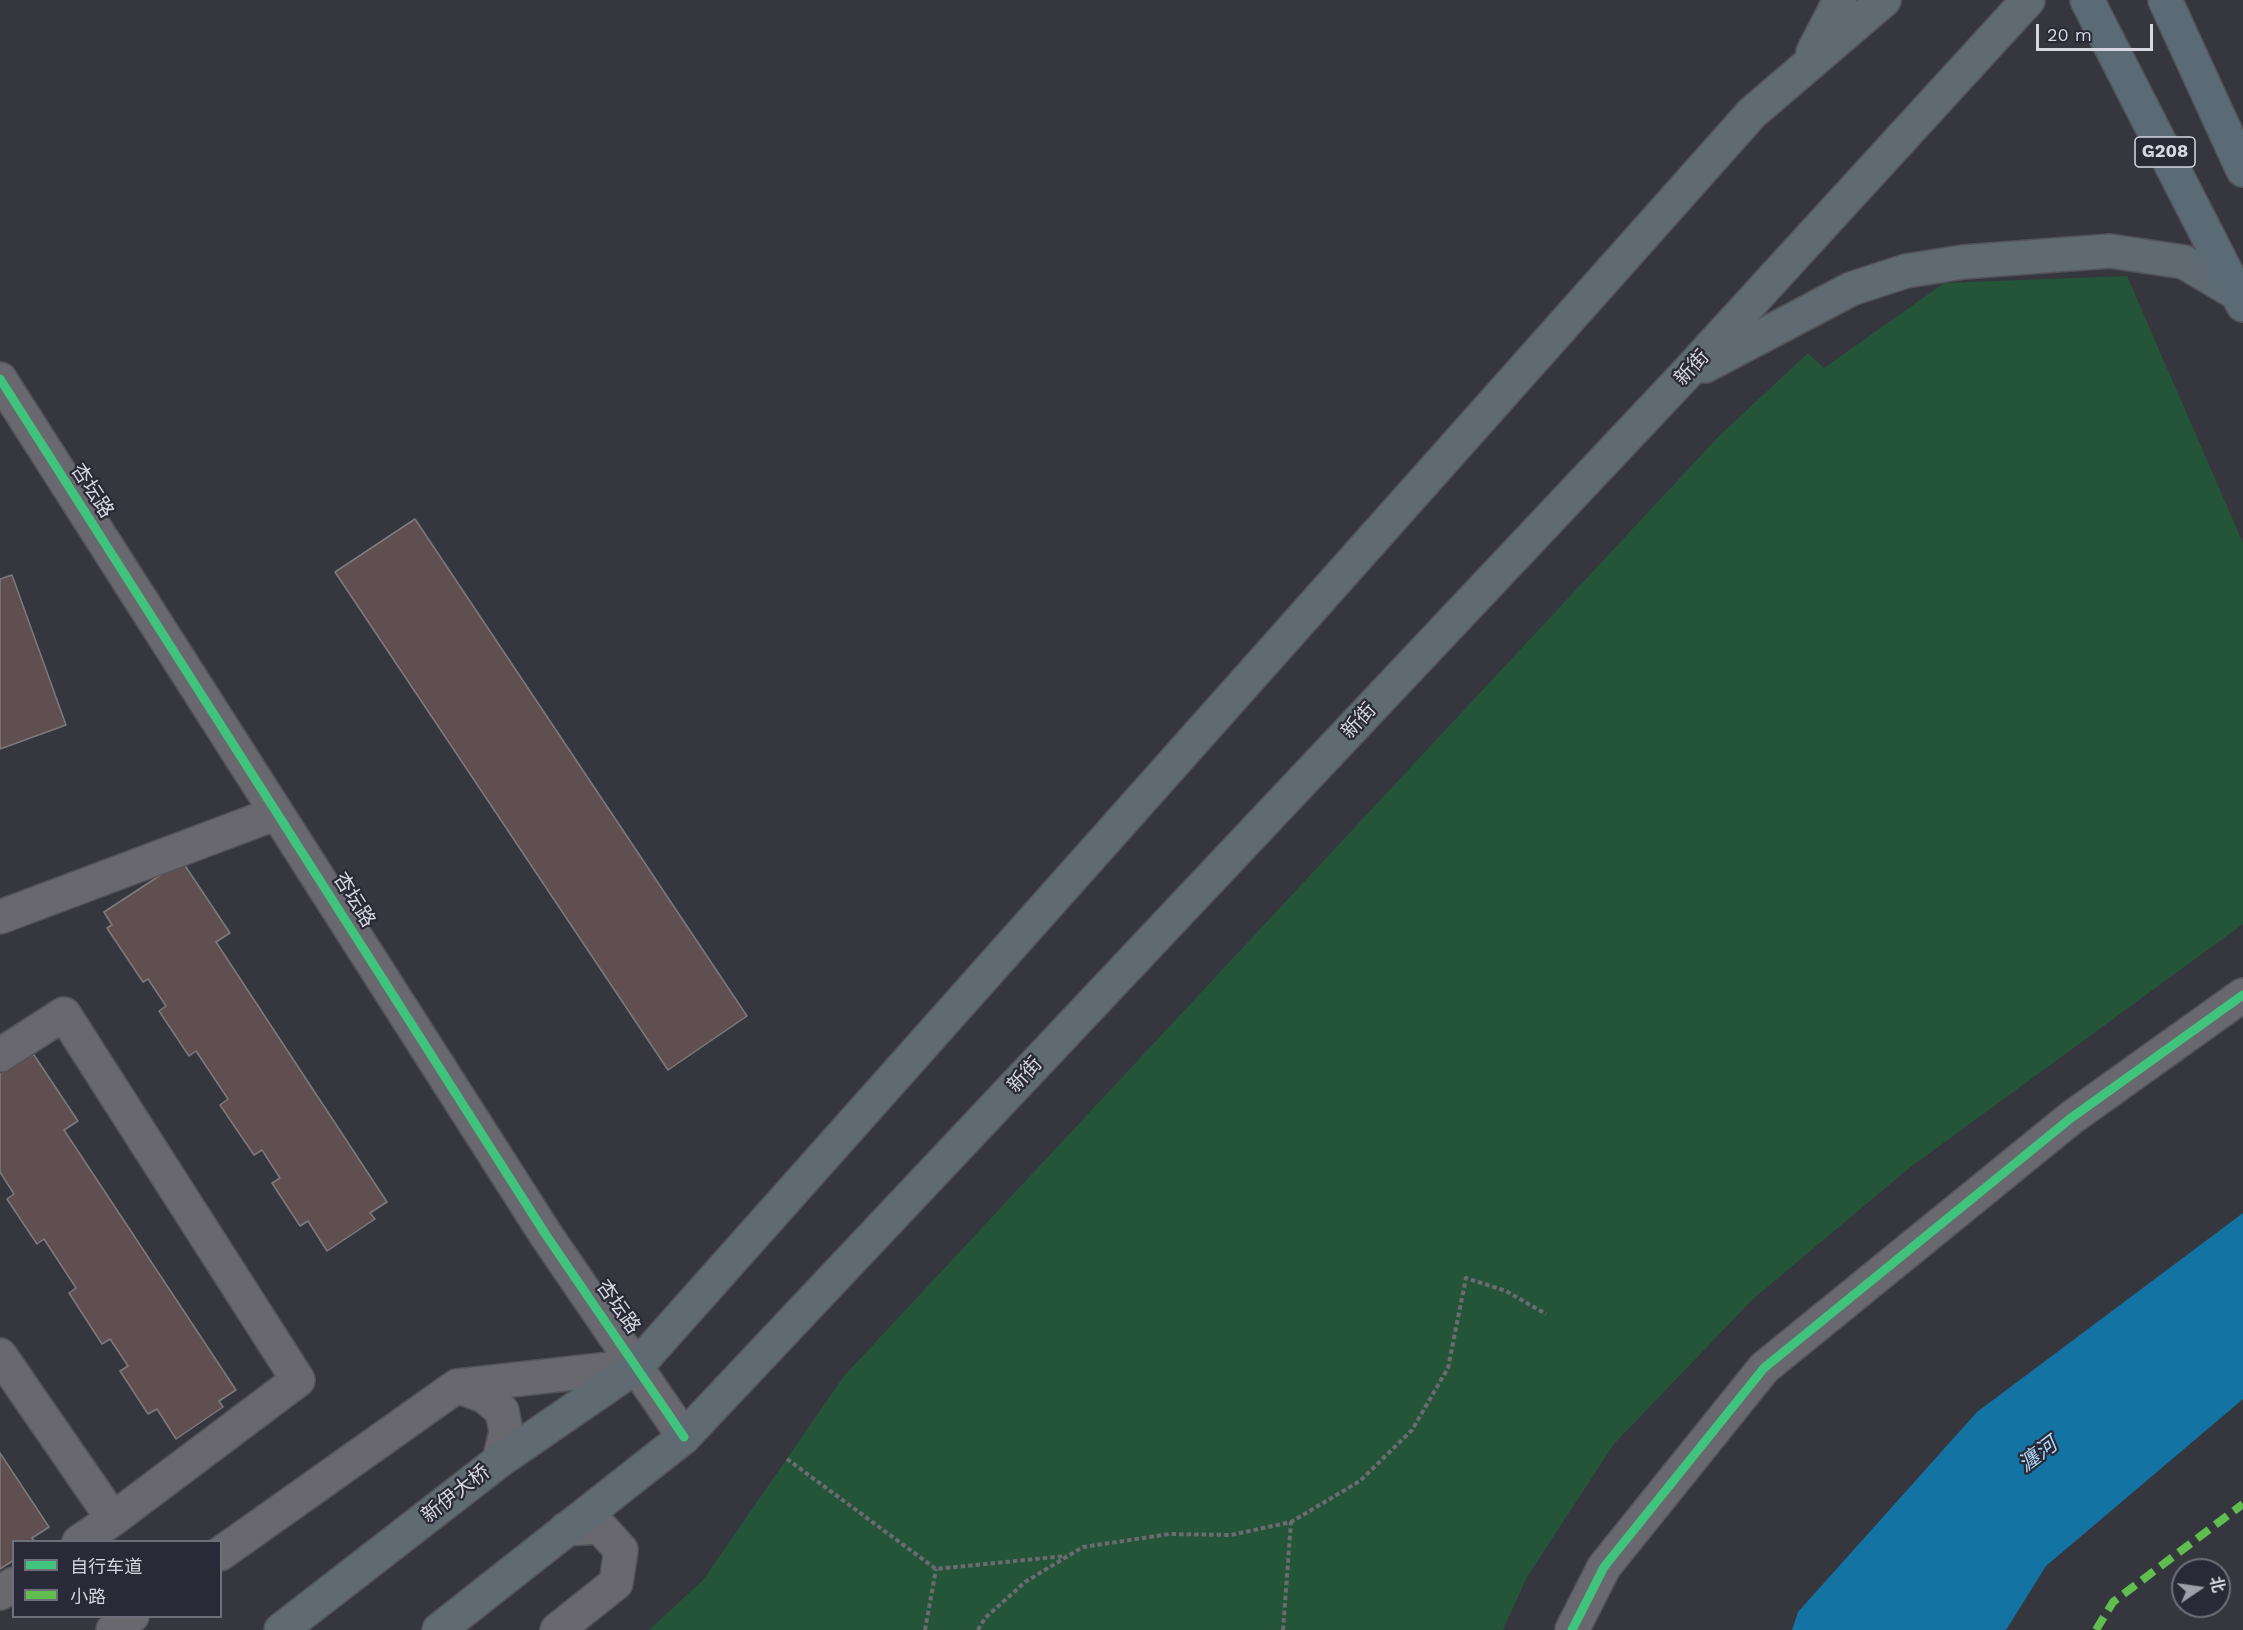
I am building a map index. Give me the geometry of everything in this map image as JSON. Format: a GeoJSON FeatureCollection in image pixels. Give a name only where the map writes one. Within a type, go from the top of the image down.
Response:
{"type":"FeatureCollection","features":[{"type":"Feature","properties":{"kind":"highway","name":"G208"},"geometry":{"type":"LineString","coordinates":[[2087,0],[2240,299]]}},
{"type":"Feature","properties":{"kind":"highway"},"geometry":{"type":"LineString","coordinates":[[2165,0],[2243,170]]}},
{"type":"Feature","properties":{"kind":"main road"},"geometry":{"type":"LineString","coordinates":[[1804,68],[1840,0]]}},
{"type":"Feature","properties":{"kind":"main road"},"geometry":{"type":"LineString","coordinates":[[637,1366],[1752,113],[1884,0]]}},
{"type":"Feature","properties":{"kind":"main road","name":"新街"},"geometry":{"type":"LineString","coordinates":[[684,1437],[1684,376],[2028,0]]}},
{"type":"Feature","properties":{"kind":"main road"},"geometry":{"type":"LineString","coordinates":[[1684,376],[1851,289],[1906,272],[1963,262],[2110,251],[2184,262],[2240,299]]}},
{"type":"Feature","properties":{"kind":"main road","name":"新伊大桥"},"geometry":{"type":"LineString","coordinates":[[280,1630],[499,1461],[637,1366]]}},
{"type":"Feature","properties":{"kind":"main road"},"geometry":{"type":"LineString","coordinates":[[439,1630],[684,1437]]}},
{"type":"Feature","properties":{"kind":"street","name":"杏坛路"},"geometry":{"type":"LineString","coordinates":[[0,379],[546,1235],[684,1437]]}},
{"type":"Feature","properties":{"kind":"street"},"geometry":{"type":"LineString","coordinates":[[0,917],[277,813]]}},
{"type":"Feature","properties":{"kind":"street"},"geometry":{"type":"LineString","coordinates":[[1572,1630],[1604,1567],[1764,1368],[2071,1118],[2243,995]]}},
{"type":"Feature","properties":{"kind":"street"},"geometry":{"type":"LineString","coordinates":[[0,1055],[64,1014],[298,1380],[113,1520],[82,1540]]}},
{"type":"Feature","properties":{"kind":"street"},"geometry":{"type":"LineString","coordinates":[[0,1355],[113,1520]]}},
{"type":"Feature","properties":{"kind":"street"},"geometry":{"type":"LineString","coordinates":[[222,1553],[457,1386],[637,1366]]}},
{"type":"Feature","properties":{"kind":"street"},"geometry":{"type":"LineString","coordinates":[[457,1386],[484,1396],[502,1411],[506,1432],[499,1461]]}},
{"type":"Feature","properties":{"kind":"street"},"geometry":{"type":"LineString","coordinates":[[557,1630],[616,1583],[621,1550],[600,1527],[566,1529]]}},
{"type":"Feature","properties":{"kind":"street"},"geometry":{"type":"LineString","coordinates":[[113,1630],[131,1618]]}},
{"type":"Feature","properties":{"kind":"path"},"geometry":{"type":"LineString","coordinates":[[978,1630],[985,1618],[1025,1582],[1083,1547],[1170,1534],[1231,1535],[1291,1522],[1360,1481],[1412,1430],[1448,1368],[1466,1278],[1506,1291],[1546,1314]]}},
{"type":"Feature","properties":{"kind":"path"},"geometry":{"type":"LineString","coordinates":[[787,1459],[936,1569],[1070,1555]]}},
{"type":"Feature","properties":{"kind":"path"},"geometry":{"type":"LineString","coordinates":[[1283,1630],[1291,1522]]}},
{"type":"Feature","properties":{"kind":"path"},"geometry":{"type":"LineString","coordinates":[[925,1630],[936,1569]]}},
{"type":"Feature","properties":{"kind":"green space"},"geometry":{"type":"Polygon","coordinates":[[[2127,276],[2243,543],[2243,924],[1908,1169],[1752,1300],[1614,1444],[1527,1577],[1503,1630],[649,1630],[703,1580],[844,1376],[1719,436],[1808,353],[1824,368],[1944,283],[2127,276]]]}},
{"type":"Feature","properties":{"kind":"water","name":"瀍河"},"geometry":{"type":"Polygon","coordinates":[[[2243,1213],[2243,1399],[2046,1566],[2006,1630],[1792,1630],[1798,1612],[1977,1412],[2243,1213]]]}},
{"type":"Feature","properties":{"kind":"building"},"geometry":{"type":"Polygon","coordinates":[[[415,519],[747,1016],[668,1070],[335,572],[415,519]]]}},
{"type":"Feature","properties":{"kind":"building"},"geometry":{"type":"Polygon","coordinates":[[[12,575],[66,725],[0,749],[0,579],[12,575]]]}},
{"type":"Feature","properties":{"kind":"building"},"geometry":{"type":"Polygon","coordinates":[[[182,861],[230,933],[216,942],[387,1202],[370,1213],[375,1219],[327,1251],[308,1221],[300,1226],[272,1183],[280,1178],[262,1150],[254,1155],[220,1105],[228,1099],[196,1051],[189,1056],[159,1011],[166,1006],[148,979],[143,982],[107,928],[112,925],[104,912],[182,861]]]}},
{"type":"Feature","properties":{"kind":"building"},"geometry":{"type":"Polygon","coordinates":[[[30,1049],[78,1121],[64,1130],[236,1390],[219,1401],[223,1407],[176,1439],[157,1409],[148,1414],[120,1371],[128,1366],[110,1339],[102,1344],[69,1293],[76,1288],[44,1239],[37,1244],[7,1199],[14,1194],[0,1172],[0,1069],[30,1049]]]}},
{"type":"Feature","properties":{"kind":"building"},"geometry":{"type":"Polygon","coordinates":[[[0,1453],[49,1527],[32,1538],[34,1540],[12,1540],[12,1561],[0,1569],[0,1453]]]}},
{"type":"Feature","properties":{"kind":"marked path"},"geometry":{"type":"LineString","coordinates":[[2096,1630],[2113,1602],[2243,1504]]}},
{"type":"Feature","properties":{"kind":"cycle path"},"geometry":{"type":"LineString","coordinates":[[0,379],[546,1235],[684,1437]]}},
{"type":"Feature","properties":{"kind":"cycle path"},"geometry":{"type":"LineString","coordinates":[[1572,1630],[1604,1567],[1764,1368],[2071,1118],[2243,995]]}}]}
